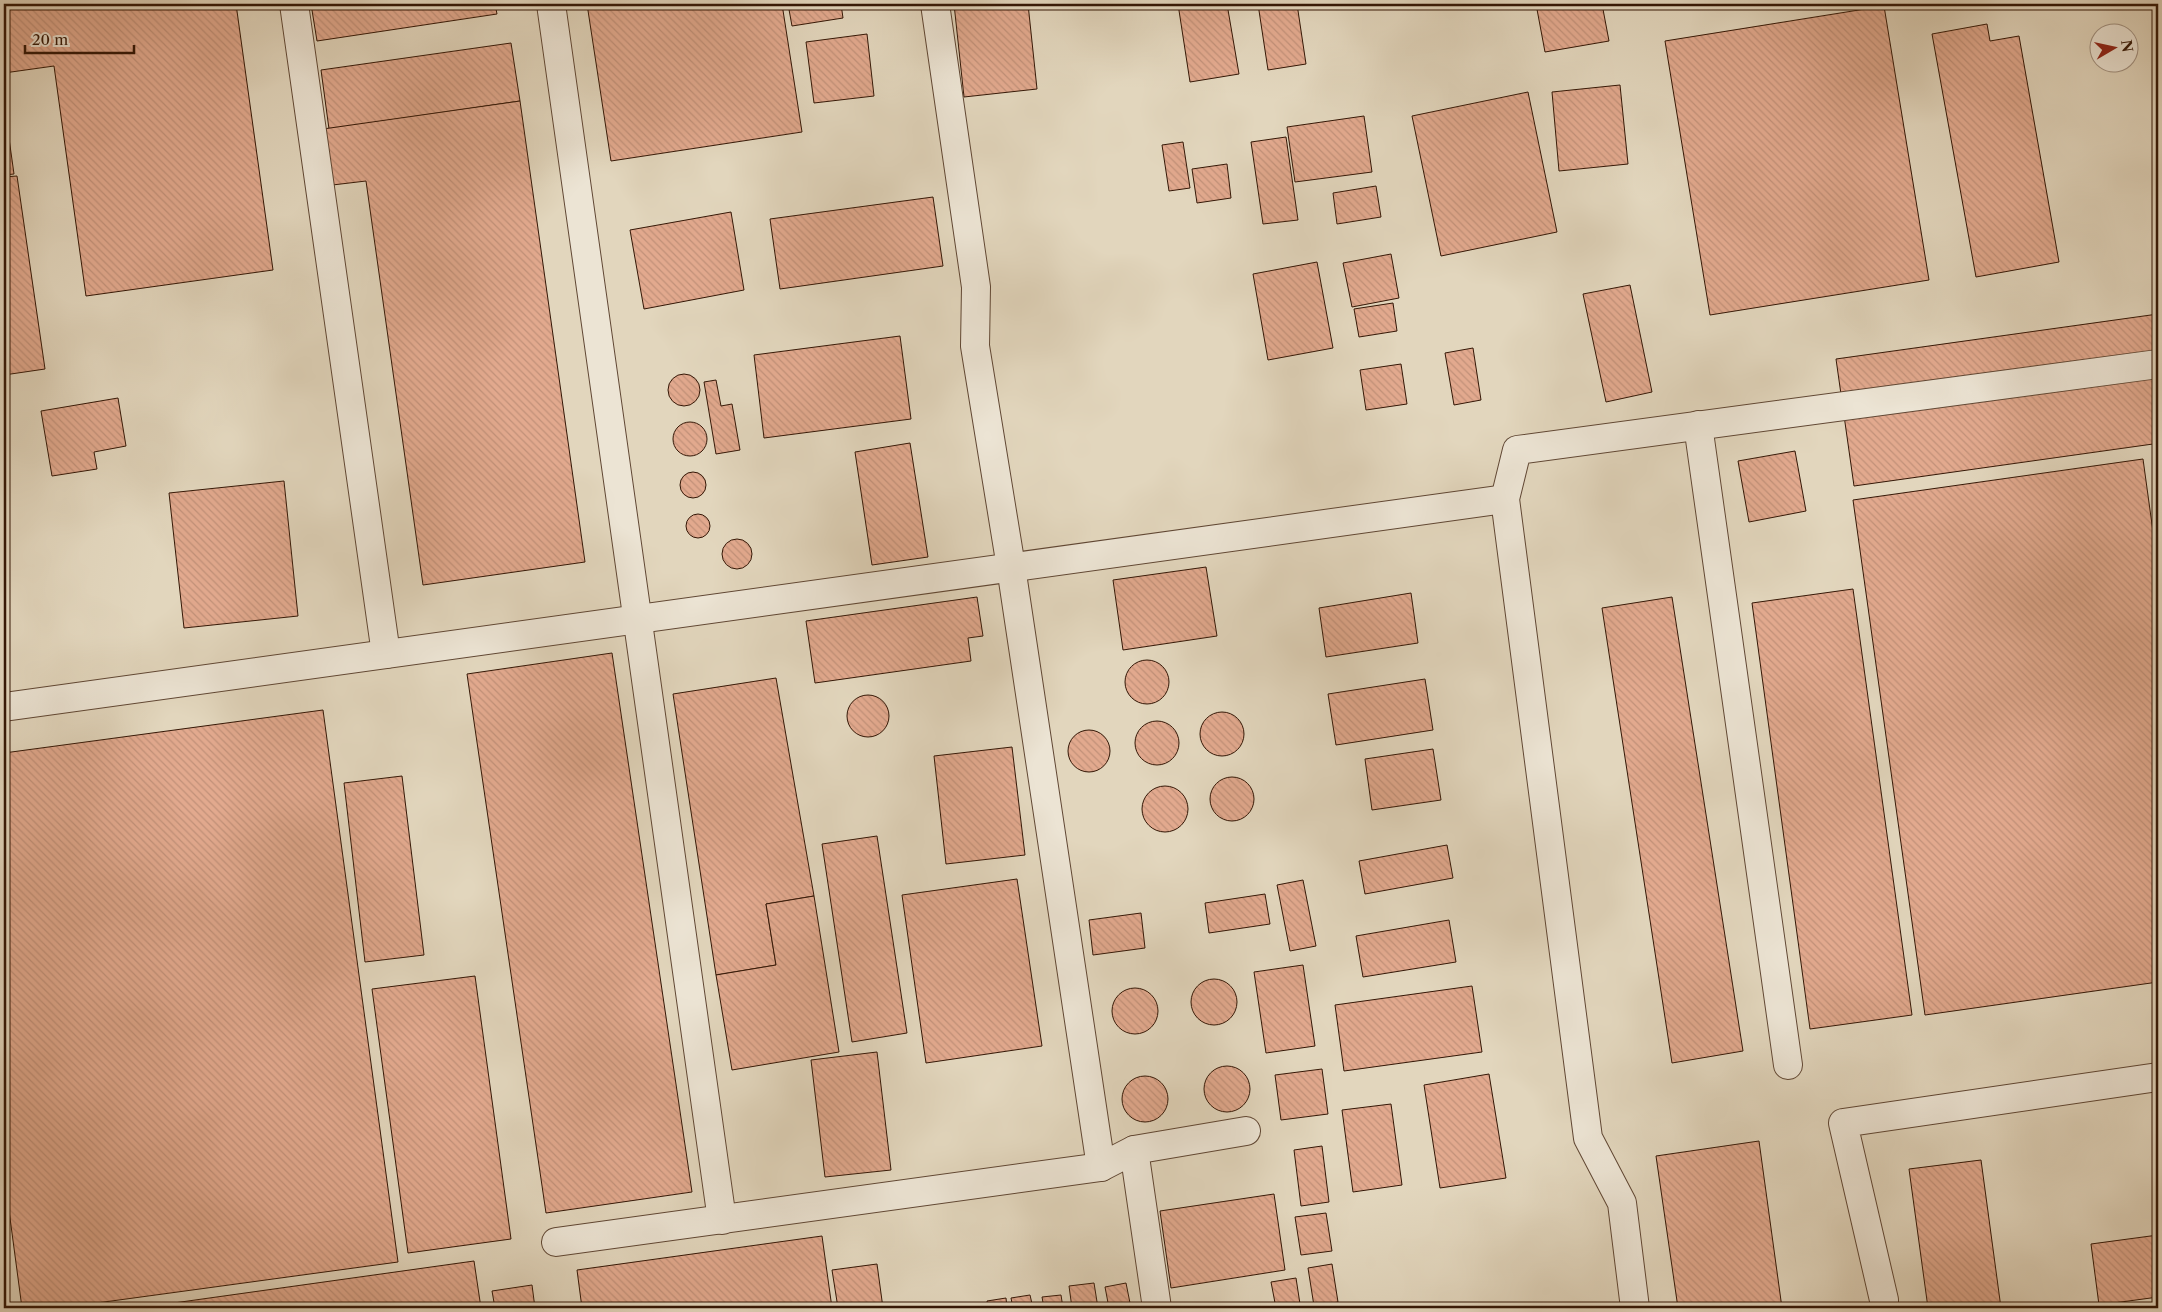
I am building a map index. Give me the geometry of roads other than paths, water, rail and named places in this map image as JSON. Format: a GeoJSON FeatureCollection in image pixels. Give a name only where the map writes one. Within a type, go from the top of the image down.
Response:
{"type":"FeatureCollection","features":[{"type":"Feature","properties":{"kind":"street"},"geometry":{"type":"LineString","coordinates":[[294,4],[386,654]]}},
{"type":"Feature","properties":{"kind":"street"},"geometry":{"type":"LineString","coordinates":[[551,4],[722,1220]]}},
{"type":"Feature","properties":{"kind":"street"},"geometry":{"type":"LineString","coordinates":[[935,4],[976,287],[975,346],[1011,567],[1101,1167]]}},
{"type":"Feature","properties":{"kind":"street"},"geometry":{"type":"LineString","coordinates":[[1634,1308],[1622,1203],[1588,1138],[1505,499],[1517,450],[2158,364]]}},
{"type":"Feature","properties":{"kind":"street"},"geometry":{"type":"LineString","coordinates":[[1698,425],[1788,1065]]}},
{"type":"Feature","properties":{"kind":"street"},"geometry":{"type":"LineString","coordinates":[[4,707],[1505,499]]}},
{"type":"Feature","properties":{"kind":"street"},"geometry":{"type":"LineString","coordinates":[[1884,1308],[1884,1300],[1844,1123],[2158,1076]]}},
{"type":"Feature","properties":{"kind":"street"},"geometry":{"type":"LineString","coordinates":[[556,1242],[1101,1167],[1134,1150],[1246,1130]]}},
{"type":"Feature","properties":{"kind":"street"},"geometry":{"type":"LineString","coordinates":[[1134,1150],[1157,1308]]}}]}
